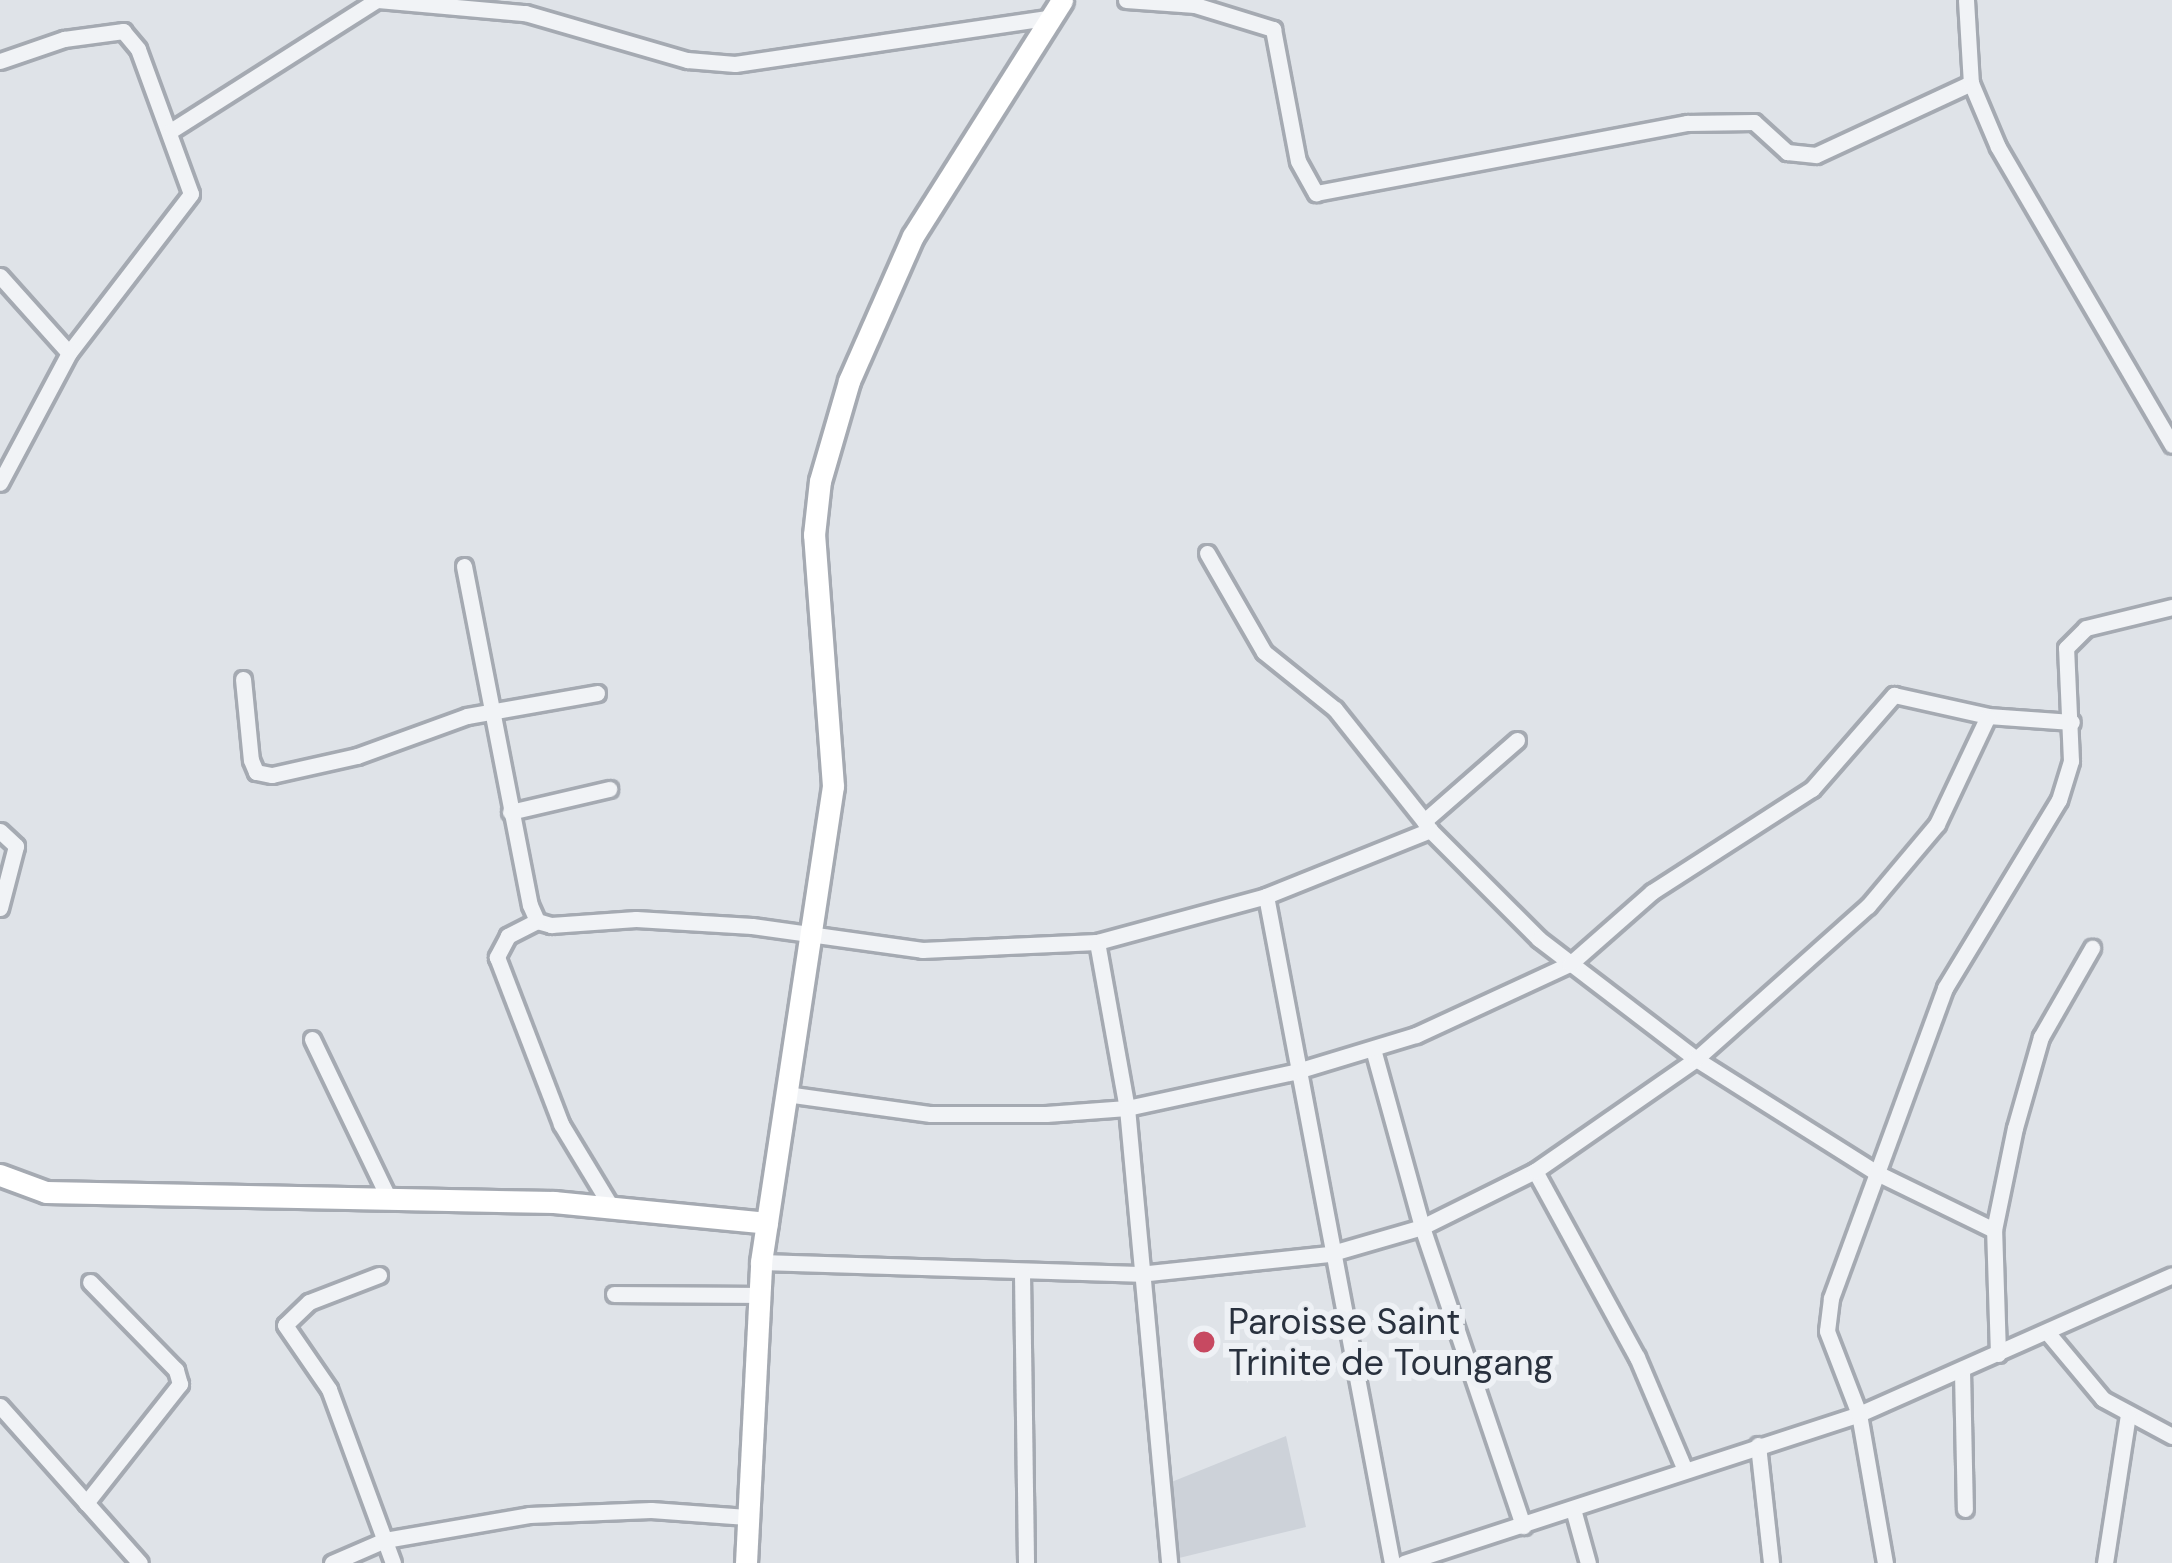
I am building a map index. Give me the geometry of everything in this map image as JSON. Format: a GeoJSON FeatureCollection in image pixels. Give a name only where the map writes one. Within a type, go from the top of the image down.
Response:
{"type":"FeatureCollection","features":[{"type":"Feature","properties":{"kind":"street"},"geometry":{"type":"LineString","coordinates":[[172,130],[377,0],[525,6],[687,60],[735,64],[1057,9]]}},
{"type":"Feature","properties":{"kind":"street"},"geometry":{"type":"LineString","coordinates":[[1126,0],[1183,3],[1273,29],[1298,161],[1316,193],[1671,124],[1754,122],[1787,152],[1816,155],[1971,83]]}},
{"type":"Feature","properties":{"kind":"street"},"geometry":{"type":"LineString","coordinates":[[1966,0],[1971,83],[1998,147],[2172,445]]}},
{"type":"Feature","properties":{"kind":"street"},"geometry":{"type":"LineString","coordinates":[[746,1563],[761,1262],[833,786],[814,536],[837,418],[913,236],[1057,9]]}},
{"type":"Feature","properties":{"kind":"street"},"geometry":{"type":"LineString","coordinates":[[0,61],[64,39],[123,31],[138,49],[172,130],[191,194],[69,353],[0,483]]}},
{"type":"Feature","properties":{"kind":"street"},"geometry":{"type":"LineString","coordinates":[[0,276],[69,353]]}},
{"type":"Feature","properties":{"kind":"street"},"geometry":{"type":"LineString","coordinates":[[1207,553],[1264,652],[1335,709],[1427,825],[1570,964],[1696,1059],[1877,1173],[1994,1230]]}},
{"type":"Feature","properties":{"kind":"street"},"geometry":{"type":"LineString","coordinates":[[464,566],[510,812],[537,921]]}},
{"type":"Feature","properties":{"kind":"street"},"geometry":{"type":"LineString","coordinates":[[1885,1563],[1859,1414],[1826,1331],[1877,1173],[1945,988],[2059,800],[2072,722],[2066,648],[2073,635],[2172,607]]}},
{"type":"Feature","properties":{"kind":"street"},"geometry":{"type":"LineString","coordinates":[[243,679],[251,760],[256,772],[272,775],[490,711],[597,693]]}},
{"type":"Feature","properties":{"kind":"street"},"geometry":{"type":"LineString","coordinates":[[786,1094],[931,1114],[1126,1108],[1294,1072],[1373,1049],[1494,1004],[1570,964],[1652,892],[1812,789],[1894,695],[1988,716],[2072,722]]}},
{"type":"Feature","properties":{"kind":"street"},"geometry":{"type":"LineString","coordinates":[[761,1262],[1022,1274],[1139,1274],[1330,1254],[1422,1227],[1535,1172],[1696,1059],[1868,906],[1923,840],[1969,768],[1988,716]]}},
{"type":"Feature","properties":{"kind":"street"},"geometry":{"type":"LineString","coordinates":[[610,1205],[561,1124],[497,957],[508,936],[537,921],[673,921],[922,950],[1097,942],[1266,896],[1427,825],[1517,740]]}},
{"type":"Feature","properties":{"kind":"street"},"geometry":{"type":"LineString","coordinates":[[510,812],[609,789]]}},
{"type":"Feature","properties":{"kind":"street"},"geometry":{"type":"LineString","coordinates":[[0,831],[16,846],[0,908]]}},
{"type":"Feature","properties":{"kind":"street"},"geometry":{"type":"LineString","coordinates":[[1266,896],[1294,1072],[1392,1563]]}},
{"type":"Feature","properties":{"kind":"street"},"geometry":{"type":"LineString","coordinates":[[1097,942],[1126,1108],[1169,1563]]}},
{"type":"Feature","properties":{"kind":"street"},"geometry":{"type":"LineString","coordinates":[[1998,1354],[1994,1230],[2041,1037],[2092,948]]}},
{"type":"Feature","properties":{"kind":"street"},"geometry":{"type":"LineString","coordinates":[[312,1039],[389,1199]]}},
{"type":"Feature","properties":{"kind":"street"},"geometry":{"type":"LineString","coordinates":[[1373,1049],[1422,1227],[1523,1526]]}},
{"type":"Feature","properties":{"kind":"street"},"geometry":{"type":"LineString","coordinates":[[1535,1172],[1618,1318],[1685,1470]]}},
{"type":"Feature","properties":{"kind":"street"},"geometry":{"type":"LineString","coordinates":[[7,1185],[610,1205],[766,1223]]}},
{"type":"Feature","properties":{"kind":"street"},"geometry":{"type":"LineString","coordinates":[[1022,1274],[1026,1563]]}},
{"type":"Feature","properties":{"kind":"street"},"geometry":{"type":"LineString","coordinates":[[379,1275],[309,1302],[285,1324],[329,1389],[393,1563]]}},
{"type":"Feature","properties":{"kind":"street"},"geometry":{"type":"LineString","coordinates":[[1409,1562],[1859,1414],[2172,1275]]}},
{"type":"Feature","properties":{"kind":"street"},"geometry":{"type":"LineString","coordinates":[[86,1503],[180,1384],[176,1370],[90,1282]]}},
{"type":"Feature","properties":{"kind":"street"},"geometry":{"type":"LineString","coordinates":[[614,1294],[760,1295]]}},
{"type":"Feature","properties":{"kind":"street"},"geometry":{"type":"LineString","coordinates":[[2047,1332],[2075,1372],[2128,1415],[2172,1436]]}},
{"type":"Feature","properties":{"kind":"street"},"geometry":{"type":"LineString","coordinates":[[1962,1371],[1965,1509]]}},
{"type":"Feature","properties":{"kind":"street"},"geometry":{"type":"LineString","coordinates":[[0,1406],[140,1563]]}},
{"type":"Feature","properties":{"kind":"street"},"geometry":{"type":"LineString","coordinates":[[2105,1563],[2128,1415]]}},
{"type":"Feature","properties":{"kind":"street"},"geometry":{"type":"LineString","coordinates":[[1758,1445],[1771,1563]]}},
{"type":"Feature","properties":{"kind":"street"},"geometry":{"type":"LineString","coordinates":[[1573,1509],[1588,1563]]}},
{"type":"Feature","properties":{"kind":"street"},"geometry":{"type":"LineString","coordinates":[[332,1563],[385,1540],[590,1511],[748,1517]]}},
{"type":"Feature","properties":{"kind":"street"},"geometry":{"type":"LineString","coordinates":[[106,1563],[121,1547]]}},
{"type":"Feature","properties":{"kind":"shaded area"},"geometry":{"type":"Polygon","coordinates":[[[1286,1436],[1306,1527],[1175,1559],[1169,1483],[1286,1436]]]}},
{"type":"Feature","properties":{"kind":"place","name":"Paroisse Saint Trinite de Toungang"},"geometry":{"type":"Point","coordinates":[1204,1342]}}]}
